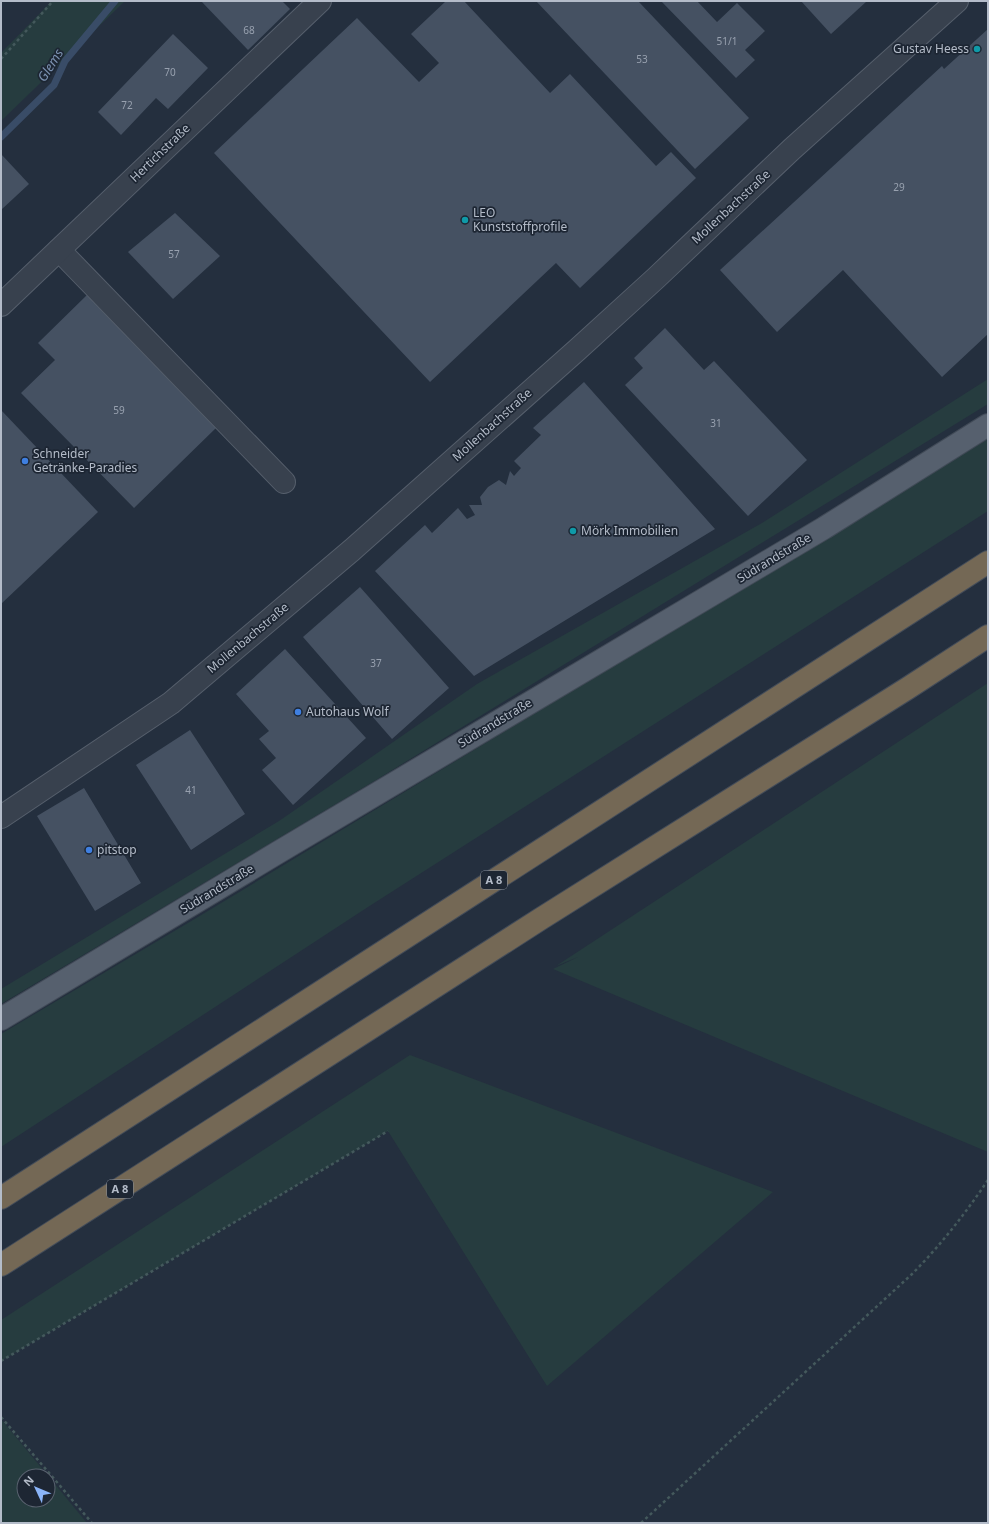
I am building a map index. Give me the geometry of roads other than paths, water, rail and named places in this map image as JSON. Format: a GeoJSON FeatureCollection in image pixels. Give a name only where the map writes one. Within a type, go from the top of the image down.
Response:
{"type":"FeatureCollection","features":[{"type":"Feature","properties":{"kind":"highway","name":"A 8"},"geometry":{"type":"LineString","coordinates":[[1,1198],[988,562]]}},
{"type":"Feature","properties":{"kind":"highway","name":"A 8"},"geometry":{"type":"LineString","coordinates":[[1,1265],[529,926],[908,688],[988,636]]}},
{"type":"Feature","properties":{"kind":"main road","name":"Südrandstraße"},"geometry":{"type":"LineString","coordinates":[[1,1019],[824,528],[988,425]]}},
{"type":"Feature","properties":{"kind":"street","name":"Hertichstraße"},"geometry":{"type":"LineString","coordinates":[[1,305],[320,1]]}},
{"type":"Feature","properties":{"kind":"street","name":"Mollenbachstraße"},"geometry":{"type":"LineString","coordinates":[[1,817],[171,703],[352,550],[577,350],[656,278],[792,149],[957,1]]}},
{"type":"Feature","properties":{"kind":"street"},"geometry":{"type":"LineString","coordinates":[[59,250],[284,482]]}},
{"type":"Feature","properties":{"kind":"waterway","name":"Glems"},"geometry":{"type":"LineString","coordinates":[[1,137],[54,85],[65,61],[115,1]]}},
{"type":"Feature","properties":{"kind":"place","name":"Gustav Heess"},"geometry":{"type":"Point","coordinates":[977,49]}},
{"type":"Feature","properties":{"kind":"place","name":"LEO Kunststoffprofile"},"geometry":{"type":"Point","coordinates":[465,220]}},
{"type":"Feature","properties":{"kind":"place","name":"Schneider Getränke-Paradies"},"geometry":{"type":"Point","coordinates":[25,461]}},
{"type":"Feature","properties":{"kind":"place","name":"Mörk Immobilien"},"geometry":{"type":"Point","coordinates":[573,531]}},
{"type":"Feature","properties":{"kind":"place","name":"Autohaus Wolf"},"geometry":{"type":"Point","coordinates":[298,712]}},
{"type":"Feature","properties":{"kind":"place","name":"pitstop"},"geometry":{"type":"Point","coordinates":[89,850]}}]}
